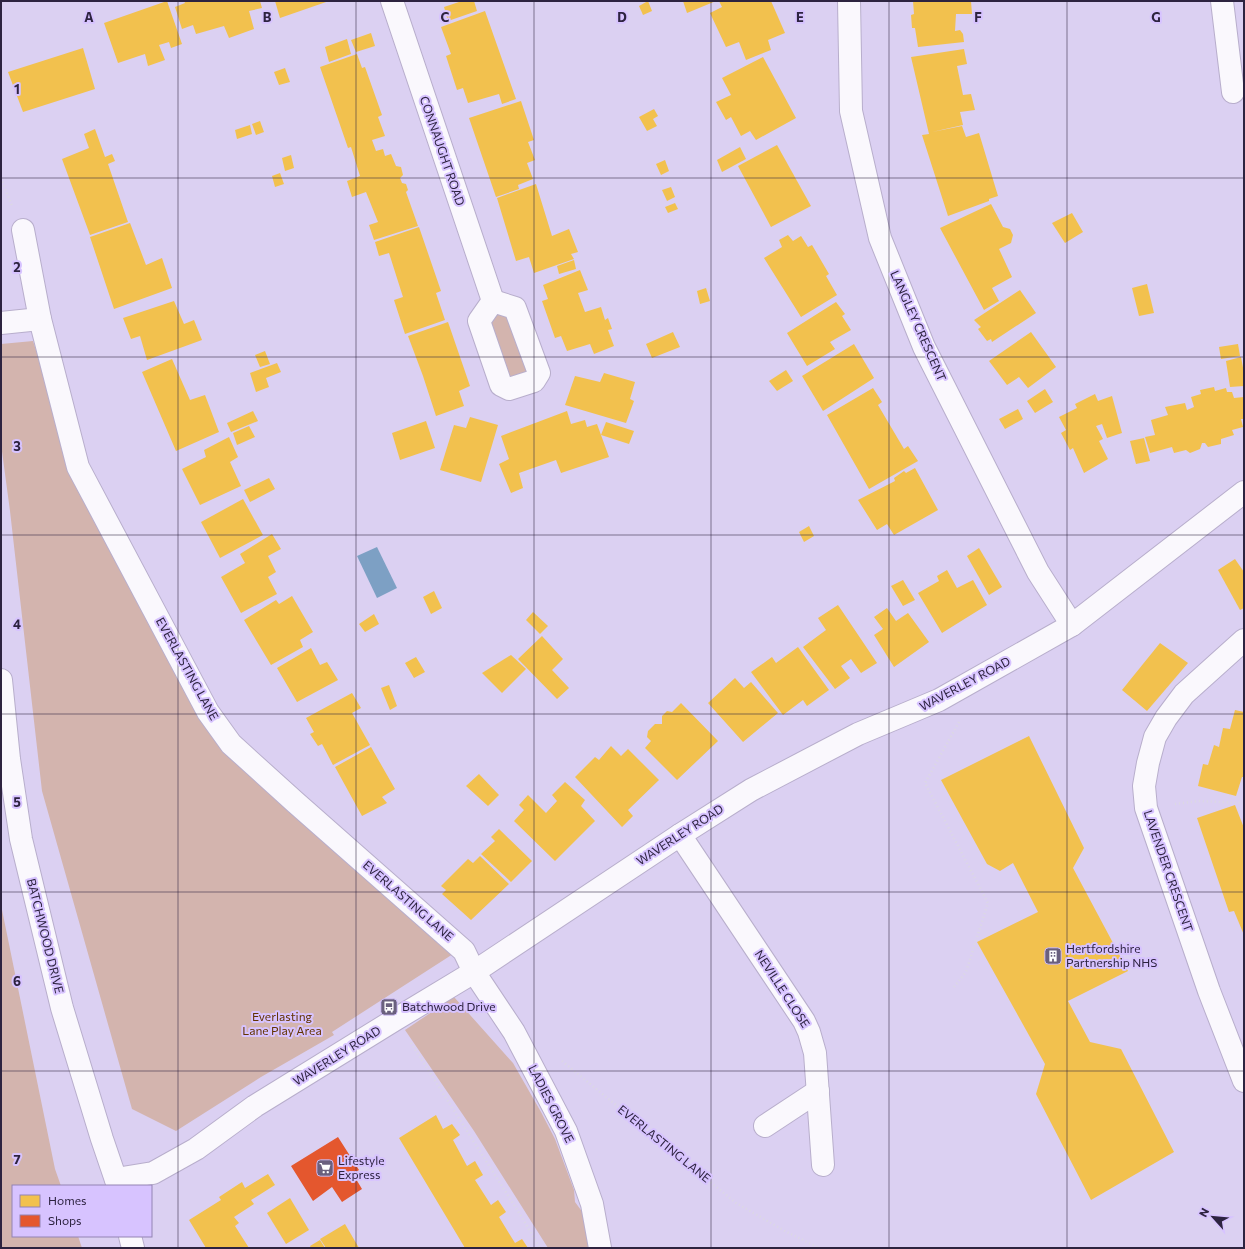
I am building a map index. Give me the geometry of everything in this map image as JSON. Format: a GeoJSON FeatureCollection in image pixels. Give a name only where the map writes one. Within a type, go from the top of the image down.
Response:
{"type":"FeatureCollection","features":[{"type":"Feature","properties":{"kind":"street","name":"CONNAUGHT ROAD"},"geometry":{"type":"LineString","coordinates":[[392,1],[492,301]]}},
{"type":"Feature","properties":{"kind":"street","name":"LANGLEY CRESCENT"},"geometry":{"type":"LineString","coordinates":[[849,1],[852,110],[880,238],[924,347],[1038,572],[1072,625]]}},
{"type":"Feature","properties":{"kind":"street"},"geometry":{"type":"LineString","coordinates":[[1222,1],[1233,92]]}},
{"type":"Feature","properties":{"kind":"street","name":"EVERLASTING LANE"},"geometry":{"type":"LineString","coordinates":[[23,230],[40,319],[78,467],[208,712],[231,744],[464,950],[474,972]]}},
{"type":"Feature","properties":{"kind":"street"},"geometry":{"type":"LineString","coordinates":[[1,323],[40,319]]}},
{"type":"Feature","properties":{"kind":"street","name":"WAVERLEY ROAD"},"geometry":{"type":"LineString","coordinates":[[117,1183],[153,1173],[196,1149],[255,1106],[344,1052],[396,1018],[474,972],[680,835],[751,790],[858,734],[939,700],[1072,625],[1244,492]]}},
{"type":"Feature","properties":{"kind":"street","name":"LAVENDER CRESCENT"},"geometry":{"type":"LineString","coordinates":[[1244,640],[1184,694],[1166,718],[1155,737],[1144,786],[1146,808],[1209,991],[1244,1081]]}},
{"type":"Feature","properties":{"kind":"street","name":"BATCHWOOD DRIVE"},"geometry":{"type":"LineString","coordinates":[[1,680],[9,759],[21,839],[62,1008],[117,1183]]}},
{"type":"Feature","properties":{"kind":"street","name":"NEVILLE CLOSE"},"geometry":{"type":"LineString","coordinates":[[680,835],[804,1021],[809,1032],[815,1053],[823,1165]]}},
{"type":"Feature","properties":{"kind":"street","name":"LADIES GROVE"},"geometry":{"type":"LineString","coordinates":[[474,972],[514,1032],[566,1131],[592,1204],[600,1248]]}},
{"type":"Feature","properties":{"kind":"street"},"geometry":{"type":"LineString","coordinates":[[765,1126],[818,1091]]}},
{"type":"Feature","properties":{"kind":"street"},"geometry":{"type":"LineString","coordinates":[[130,1237],[133,1248]]}},
{"type":"Feature","properties":{"kind":"path"},"geometry":{"type":"LineString","coordinates":[[954,987],[966,972],[988,903],[925,783],[959,721]]}},
{"type":"Feature","properties":{"kind":"path"},"geometry":{"type":"LineString","coordinates":[[1146,808],[1198,801],[1244,803]]}},
{"type":"Feature","properties":{"kind":"path"},"geometry":{"type":"LineString","coordinates":[[396,1018],[540,1248]]}},
{"type":"Feature","properties":{"kind":"path","name":"EVERLASTING LANE"},"geometry":{"type":"LineString","coordinates":[[559,1058],[736,1202],[785,1231],[819,1248]]}},
{"type":"Feature","properties":{"kind":"green space"},"geometry":{"type":"Polygon","coordinates":[[[495,305],[512,310],[534,373],[510,385],[482,322],[495,305]]]}},
{"type":"Feature","properties":{"kind":"green space","name":"Everlasting Lane Play Area"},"geometry":{"type":"Polygon","coordinates":[[[33,341],[75,469],[204,712],[453,954],[332,1032],[334,1035],[261,1077],[176,1131],[132,1109],[42,791],[1,444],[1,344],[33,341]]]}},
{"type":"Feature","properties":{"kind":"green space"},"geometry":{"type":"Polygon","coordinates":[[[1,905],[55,1169],[61,1185],[12,1185],[12,1237],[78,1237],[82,1248],[1,1248],[1,905]]]}},
{"type":"Feature","properties":{"kind":"green space"},"geometry":{"type":"Polygon","coordinates":[[[454,997],[513,1063],[555,1139],[574,1190],[575,1202],[601,1237],[606,1248],[548,1248],[474,1131],[405,1030],[454,997]]]}},
{"type":"Feature","properties":{"kind":"water"},"geometry":{"type":"Polygon","coordinates":[[[377,547],[397,588],[377,598],[357,556],[377,547]]]}},
{"type":"Feature","properties":{"kind":"building: Homes"},"geometry":{"type":"Polygon","coordinates":[[[167,1],[182,44],[171,48],[169,42],[159,45],[165,60],[148,66],[145,54],[118,63],[104,23],[167,1]]]}},
{"type":"Feature","properties":{"kind":"building: Homes"},"geometry":{"type":"Polygon","coordinates":[[[184,1],[260,1],[262,8],[249,11],[254,29],[229,38],[224,26],[196,34],[193,25],[182,29],[175,7],[185,3],[184,1]]]}},
{"type":"Feature","properties":{"kind":"building: Homes"},"geometry":{"type":"Polygon","coordinates":[[[275,1],[329,1],[280,18],[275,1]]]}},
{"type":"Feature","properties":{"kind":"building: Homes"},"geometry":{"type":"Polygon","coordinates":[[[462,1],[474,1],[477,11],[448,21],[444,7],[462,1]]]}},
{"type":"Feature","properties":{"kind":"building: Homes"},"geometry":{"type":"Polygon","coordinates":[[[648,1],[652,11],[643,15],[639,6],[648,1]]]}},
{"type":"Feature","properties":{"kind":"building: Homes"},"geometry":{"type":"Polygon","coordinates":[[[683,1],[716,1],[687,13],[683,1]]]}},
{"type":"Feature","properties":{"kind":"building: Homes"},"geometry":{"type":"Polygon","coordinates":[[[719,1],[771,1],[785,33],[768,40],[771,50],[746,60],[739,42],[726,47],[710,13],[722,7],[719,1]]]}},
{"type":"Feature","properties":{"kind":"building: Homes"},"geometry":{"type":"Polygon","coordinates":[[[913,1],[971,1],[972,14],[956,14],[955,31],[960,30],[963,34],[964,42],[918,47],[915,28],[912,28],[911,15],[914,14],[913,1]]]}},
{"type":"Feature","properties":{"kind":"building: Homes"},"geometry":{"type":"Polygon","coordinates":[[[485,11],[516,99],[502,104],[499,94],[468,103],[463,88],[457,90],[446,56],[451,54],[441,27],[485,11]]]}},
{"type":"Feature","properties":{"kind":"building: Homes"},"geometry":{"type":"Polygon","coordinates":[[[371,33],[375,46],[356,52],[351,40],[371,33]]]}},
{"type":"Feature","properties":{"kind":"building: Homes"},"geometry":{"type":"Polygon","coordinates":[[[347,39],[351,54],[329,62],[325,47],[347,39]]]}},
{"type":"Feature","properties":{"kind":"building: Homes"},"geometry":{"type":"Polygon","coordinates":[[[83,48],[95,89],[23,112],[8,72],[83,48]]]}},
{"type":"Feature","properties":{"kind":"building: Homes"},"geometry":{"type":"Polygon","coordinates":[[[964,49],[967,64],[957,66],[963,95],[971,94],[975,110],[960,112],[963,125],[932,132],[962,126],[966,137],[979,133],[998,196],[989,199],[989,201],[948,216],[922,135],[929,134],[911,57],[964,49]]]}},
{"type":"Feature","properties":{"kind":"building: Homes"},"geometry":{"type":"Polygon","coordinates":[[[357,54],[362,68],[365,67],[382,115],[378,117],[385,136],[372,140],[376,151],[383,149],[385,156],[391,154],[396,166],[401,167],[403,175],[400,178],[402,183],[406,184],[408,190],[406,192],[418,226],[374,240],[369,225],[378,222],[366,192],[352,197],[347,181],[360,176],[351,147],[348,148],[320,67],[357,54]]]}},
{"type":"Feature","properties":{"kind":"building: Homes"},"geometry":{"type":"Polygon","coordinates":[[[763,57],[796,118],[756,140],[750,131],[741,136],[731,117],[726,120],[716,102],[731,95],[722,78],[763,57]]]}},
{"type":"Feature","properties":{"kind":"building: Homes"},"geometry":{"type":"Polygon","coordinates":[[[285,68],[290,82],[279,85],[274,72],[285,68]]]}},
{"type":"Feature","properties":{"kind":"building: Homes"},"geometry":{"type":"Polygon","coordinates":[[[521,101],[534,140],[528,142],[535,160],[527,163],[533,179],[518,185],[519,189],[496,197],[469,118],[521,101]]]}},
{"type":"Feature","properties":{"kind":"building: Homes"},"geometry":{"type":"Polygon","coordinates":[[[654,109],[658,116],[653,119],[657,126],[647,131],[639,117],[654,109]]]}},
{"type":"Feature","properties":{"kind":"building: Homes"},"geometry":{"type":"Polygon","coordinates":[[[260,121],[264,132],[256,135],[252,124],[260,121]]]}},
{"type":"Feature","properties":{"kind":"building: Homes"},"geometry":{"type":"Polygon","coordinates":[[[250,125],[252,134],[237,139],[235,130],[250,125]]]}},
{"type":"Feature","properties":{"kind":"building: Homes"},"geometry":{"type":"Polygon","coordinates":[[[95,129],[105,157],[112,154],[115,161],[108,164],[128,222],[90,235],[62,159],[89,148],[84,134],[95,129]]]}},
{"type":"Feature","properties":{"kind":"building: Homes"},"geometry":{"type":"Polygon","coordinates":[[[777,145],[811,206],[771,227],[738,166],[777,145]]]}},
{"type":"Feature","properties":{"kind":"building: Homes"},"geometry":{"type":"Polygon","coordinates":[[[740,147],[746,159],[722,172],[717,160],[740,147]]]}},
{"type":"Feature","properties":{"kind":"building: Homes"},"geometry":{"type":"Polygon","coordinates":[[[291,155],[294,168],[285,171],[282,158],[291,155]]]}},
{"type":"Feature","properties":{"kind":"building: Homes"},"geometry":{"type":"Polygon","coordinates":[[[665,160],[669,171],[661,175],[656,164],[665,160]]]}},
{"type":"Feature","properties":{"kind":"building: Homes"},"geometry":{"type":"Polygon","coordinates":[[[280,173],[284,184],[275,187],[272,176],[280,173]]]}},
{"type":"Feature","properties":{"kind":"building: Homes"},"geometry":{"type":"Polygon","coordinates":[[[536,184],[552,236],[569,229],[578,252],[571,254],[574,259],[534,273],[529,257],[516,261],[497,198],[536,184]]]}},
{"type":"Feature","properties":{"kind":"building: Homes"},"geometry":{"type":"Polygon","coordinates":[[[671,187],[675,197],[667,201],[662,190],[671,187]]]}},
{"type":"Feature","properties":{"kind":"building: Homes"},"geometry":{"type":"Polygon","coordinates":[[[675,203],[678,209],[668,213],[665,207],[675,203]]]}},
{"type":"Feature","properties":{"kind":"building: Homes"},"geometry":{"type":"Polygon","coordinates":[[[991,204],[1003,227],[1010,229],[1013,235],[1011,243],[999,249],[1012,277],[992,288],[999,301],[984,310],[940,228],[991,204]]]}},
{"type":"Feature","properties":{"kind":"building: Homes"},"geometry":{"type":"Polygon","coordinates":[[[1072,213],[1083,232],[1065,243],[1052,223],[1072,213]]]}},
{"type":"Feature","properties":{"kind":"building: Homes"},"geometry":{"type":"Polygon","coordinates":[[[130,223],[146,265],[162,258],[172,288],[114,309],[90,237],[130,223]]]}},
{"type":"Feature","properties":{"kind":"building: Homes"},"geometry":{"type":"Polygon","coordinates":[[[419,227],[441,291],[436,293],[445,320],[405,334],[394,300],[403,297],[389,253],[379,256],[375,242],[419,227]]]}},
{"type":"Feature","properties":{"kind":"building: Homes"},"geometry":{"type":"Polygon","coordinates":[[[788,235],[793,241],[801,236],[808,247],[812,245],[829,274],[826,276],[837,295],[801,317],[764,258],[782,247],[779,240],[788,235]]]}},
{"type":"Feature","properties":{"kind":"building: Homes"},"geometry":{"type":"Polygon","coordinates":[[[574,260],[576,269],[559,274],[557,266],[574,260]]]}},
{"type":"Feature","properties":{"kind":"building: Homes"},"geometry":{"type":"Polygon","coordinates":[[[580,270],[588,290],[578,293],[585,312],[601,307],[605,320],[608,318],[612,329],[608,330],[614,346],[594,354],[590,344],[567,351],[561,336],[555,338],[542,301],[548,299],[543,285],[580,270]]]}},
{"type":"Feature","properties":{"kind":"building: Homes"},"geometry":{"type":"Polygon","coordinates":[[[1147,284],[1154,313],[1139,316],[1132,288],[1147,284]]]}},
{"type":"Feature","properties":{"kind":"building: Homes"},"geometry":{"type":"Polygon","coordinates":[[[706,288],[710,301],[700,304],[697,291],[706,288]]]}},
{"type":"Feature","properties":{"kind":"building: Homes"},"geometry":{"type":"Polygon","coordinates":[[[1020,290],[1036,313],[992,342],[991,339],[987,341],[978,329],[981,327],[974,320],[1020,290]]]}},
{"type":"Feature","properties":{"kind":"building: Homes"},"geometry":{"type":"Polygon","coordinates":[[[174,301],[184,324],[194,320],[202,340],[147,360],[140,336],[131,339],[123,318],[174,301]]]}},
{"type":"Feature","properties":{"kind":"building: Homes"},"geometry":{"type":"Polygon","coordinates":[[[836,302],[845,314],[842,316],[851,330],[830,342],[835,349],[807,366],[787,333],[836,302]]]}},
{"type":"Feature","properties":{"kind":"building: Homes"},"geometry":{"type":"Polygon","coordinates":[[[448,322],[470,386],[459,391],[464,406],[436,416],[408,336],[448,322]]]}},
{"type":"Feature","properties":{"kind":"building: Homes"},"geometry":{"type":"Polygon","coordinates":[[[673,332],[680,347],[652,358],[646,344],[673,332]]]}},
{"type":"Feature","properties":{"kind":"building: Homes"},"geometry":{"type":"Polygon","coordinates":[[[1031,332],[1056,367],[1028,388],[1019,377],[1007,385],[989,361],[1031,332]]]}},
{"type":"Feature","properties":{"kind":"building: Homes"},"geometry":{"type":"Polygon","coordinates":[[[854,344],[874,378],[823,411],[802,376],[854,344]]]}},
{"type":"Feature","properties":{"kind":"building: Homes"},"geometry":{"type":"Polygon","coordinates":[[[1238,344],[1240,356],[1221,359],[1219,347],[1238,344]]]}},
{"type":"Feature","properties":{"kind":"building: Homes"},"geometry":{"type":"Polygon","coordinates":[[[265,351],[270,364],[260,367],[255,355],[265,351]]]}},
{"type":"Feature","properties":{"kind":"building: Homes"},"geometry":{"type":"Polygon","coordinates":[[[1241,357],[1244,373],[1244,386],[1230,387],[1226,361],[1241,357]]]}},
{"type":"Feature","properties":{"kind":"building: Homes"},"geometry":{"type":"Polygon","coordinates":[[[172,359],[190,400],[205,395],[219,432],[176,451],[142,372],[172,359]]]}},
{"type":"Feature","properties":{"kind":"building: Homes"},"geometry":{"type":"Polygon","coordinates":[[[277,363],[281,372],[266,378],[269,387],[256,392],[250,373],[277,363]]]}},
{"type":"Feature","properties":{"kind":"building: Homes"},"geometry":{"type":"Polygon","coordinates":[[[786,370],[793,381],[777,391],[769,381],[786,370]]]}},
{"type":"Feature","properties":{"kind":"building: Homes"},"geometry":{"type":"Polygon","coordinates":[[[604,373],[635,382],[630,399],[634,401],[626,423],[565,405],[575,376],[600,382],[604,373]]]}},
{"type":"Feature","properties":{"kind":"building: Homes"},"geometry":{"type":"Polygon","coordinates":[[[1214,387],[1215,391],[1226,388],[1227,392],[1232,392],[1234,398],[1244,397],[1244,419],[1241,419],[1243,427],[1232,430],[1234,435],[1221,439],[1221,444],[1208,447],[1205,443],[1202,443],[1200,449],[1190,453],[1186,450],[1174,453],[1172,447],[1150,453],[1145,437],[1155,435],[1151,420],[1168,415],[1165,407],[1185,403],[1187,410],[1194,407],[1191,397],[1201,394],[1200,390],[1214,387]]]}},
{"type":"Feature","properties":{"kind":"building: Homes"},"geometry":{"type":"Polygon","coordinates":[[[873,388],[882,402],[878,405],[904,449],[908,446],[918,461],[869,489],[827,415],[873,388]]]}},
{"type":"Feature","properties":{"kind":"building: Homes"},"geometry":{"type":"Polygon","coordinates":[[[1045,389],[1053,402],[1035,413],[1027,401],[1045,389]]]}},
{"type":"Feature","properties":{"kind":"building: Homes"},"geometry":{"type":"Polygon","coordinates":[[[1095,394],[1098,401],[1112,396],[1122,433],[1107,438],[1102,424],[1096,426],[1103,439],[1099,441],[1108,459],[1084,473],[1073,448],[1070,450],[1061,433],[1066,430],[1059,417],[1077,408],[1075,404],[1095,394]]]}},
{"type":"Feature","properties":{"kind":"building: Homes"},"geometry":{"type":"Polygon","coordinates":[[[1018,409],[1023,419],[1005,429],[999,419],[1018,409]]]}},
{"type":"Feature","properties":{"kind":"building: Homes"},"geometry":{"type":"Polygon","coordinates":[[[253,411],[258,421],[231,432],[227,423],[253,411]]]}},
{"type":"Feature","properties":{"kind":"building: Homes"},"geometry":{"type":"Polygon","coordinates":[[[567,411],[571,424],[585,420],[587,427],[597,424],[609,457],[561,473],[556,460],[519,473],[523,488],[511,493],[499,464],[509,459],[501,436],[567,411]]]}},
{"type":"Feature","properties":{"kind":"building: Homes"},"geometry":{"type":"Polygon","coordinates":[[[470,417],[498,425],[481,482],[440,470],[454,425],[466,428],[470,417]]]}},
{"type":"Feature","properties":{"kind":"building: Homes"},"geometry":{"type":"Polygon","coordinates":[[[426,421],[435,448],[400,460],[392,433],[426,421]]]}},
{"type":"Feature","properties":{"kind":"building: Homes"},"geometry":{"type":"Polygon","coordinates":[[[606,422],[634,431],[629,444],[601,435],[606,422]]]}},
{"type":"Feature","properties":{"kind":"building: Homes"},"geometry":{"type":"Polygon","coordinates":[[[249,426],[255,437],[237,445],[233,433],[249,426]]]}},
{"type":"Feature","properties":{"kind":"building: Homes"},"geometry":{"type":"Polygon","coordinates":[[[229,437],[238,457],[230,462],[241,486],[200,505],[182,469],[206,457],[204,450],[229,437]]]}},
{"type":"Feature","properties":{"kind":"building: Homes"},"geometry":{"type":"Polygon","coordinates":[[[1144,438],[1150,461],[1136,464],[1130,441],[1144,438]]]}},
{"type":"Feature","properties":{"kind":"building: Homes"},"geometry":{"type":"Polygon","coordinates":[[[915,468],[938,510],[894,535],[887,524],[877,530],[858,500],[895,481],[894,478],[904,471],[906,473],[915,468]]]}},
{"type":"Feature","properties":{"kind":"building: Homes"},"geometry":{"type":"Polygon","coordinates":[[[269,478],[275,489],[250,502],[244,490],[269,478]]]}},
{"type":"Feature","properties":{"kind":"building: Homes"},"geometry":{"type":"Polygon","coordinates":[[[243,499],[263,535],[220,558],[201,522],[243,499]]]}},
{"type":"Feature","properties":{"kind":"building: Homes"},"geometry":{"type":"Polygon","coordinates":[[[809,526],[814,536],[804,542],[799,532],[809,526]]]}},
{"type":"Feature","properties":{"kind":"building: Homes"},"geometry":{"type":"Polygon","coordinates":[[[272,534],[281,549],[268,556],[276,572],[268,577],[277,594],[241,613],[221,577],[245,563],[240,554],[272,534]]]}},
{"type":"Feature","properties":{"kind":"building: Homes"},"geometry":{"type":"Polygon","coordinates":[[[979,548],[1002,587],[989,595],[967,556],[979,548]]]}},
{"type":"Feature","properties":{"kind":"building: Homes"},"geometry":{"type":"Polygon","coordinates":[[[1235,559],[1244,572],[1244,608],[1240,610],[1218,570],[1235,559]]]}},
{"type":"Feature","properties":{"kind":"building: Homes"},"geometry":{"type":"Polygon","coordinates":[[[947,570],[957,588],[973,580],[987,605],[942,633],[918,593],[939,581],[937,576],[947,570]]]}},
{"type":"Feature","properties":{"kind":"building: Homes"},"geometry":{"type":"Polygon","coordinates":[[[903,580],[915,600],[903,606],[891,586],[903,580]]]}},
{"type":"Feature","properties":{"kind":"building: Homes"},"geometry":{"type":"Polygon","coordinates":[[[434,591],[442,608],[431,614],[423,597],[434,591]]]}},
{"type":"Feature","properties":{"kind":"building: Homes"},"geometry":{"type":"Polygon","coordinates":[[[292,596],[313,632],[300,640],[303,647],[271,665],[244,620],[276,600],[279,604],[292,596]]]}},
{"type":"Feature","properties":{"kind":"building: Homes"},"geometry":{"type":"Polygon","coordinates":[[[838,605],[877,663],[861,673],[851,659],[841,666],[850,678],[835,689],[803,647],[826,630],[818,618],[838,605]]]}},
{"type":"Feature","properties":{"kind":"building: Homes"},"geometry":{"type":"Polygon","coordinates":[[[887,608],[896,621],[908,613],[929,642],[894,667],[874,635],[883,629],[874,617],[887,608]]]}},
{"type":"Feature","properties":{"kind":"building: Homes"},"geometry":{"type":"Polygon","coordinates":[[[533,612],[548,626],[540,634],[526,620],[533,612]]]}},
{"type":"Feature","properties":{"kind":"building: Homes"},"geometry":{"type":"Polygon","coordinates":[[[374,614],[379,624],[365,632],[359,624],[374,614]]]}},
{"type":"Feature","properties":{"kind":"building: Homes"},"geometry":{"type":"Polygon","coordinates":[[[542,636],[563,659],[552,670],[569,688],[557,699],[518,659],[542,636]]]}},
{"type":"Feature","properties":{"kind":"building: Homes"},"geometry":{"type":"Polygon","coordinates":[[[1160,643],[1188,663],[1147,711],[1122,690],[1160,643]]]}},
{"type":"Feature","properties":{"kind":"building: Homes"},"geometry":{"type":"Polygon","coordinates":[[[798,647],[829,690],[807,706],[803,700],[783,715],[751,672],[772,657],[776,663],[798,647]]]}},
{"type":"Feature","properties":{"kind":"building: Homes"},"geometry":{"type":"Polygon","coordinates":[[[311,648],[320,665],[327,662],[338,680],[297,702],[277,668],[311,648]]]}},
{"type":"Feature","properties":{"kind":"building: Homes"},"geometry":{"type":"Polygon","coordinates":[[[511,655],[526,669],[502,693],[482,673],[511,655]]]}},
{"type":"Feature","properties":{"kind":"building: Homes"},"geometry":{"type":"Polygon","coordinates":[[[416,657],[425,672],[414,678],[405,663],[416,657]]]}},
{"type":"Feature","properties":{"kind":"building: Homes"},"geometry":{"type":"Polygon","coordinates":[[[735,678],[744,688],[751,682],[778,713],[743,742],[708,703],[735,678]]]}},
{"type":"Feature","properties":{"kind":"building: Homes"},"geometry":{"type":"Polygon","coordinates":[[[389,685],[397,706],[390,710],[381,688],[389,685]]]}},
{"type":"Feature","properties":{"kind":"building: Homes"},"geometry":{"type":"Polygon","coordinates":[[[352,693],[361,708],[352,713],[370,745],[333,765],[322,744],[318,746],[310,734],[314,732],[306,718],[352,693]]]}},
{"type":"Feature","properties":{"kind":"building: Homes"},"geometry":{"type":"Polygon","coordinates":[[[681,703],[718,741],[677,780],[645,748],[651,741],[647,737],[648,731],[655,724],[662,724],[662,716],[667,711],[672,712],[681,703]]]}},
{"type":"Feature","properties":{"kind":"building: Homes"},"geometry":{"type":"Polygon","coordinates":[[[1235,710],[1244,712],[1244,777],[1242,777],[1236,796],[1198,786],[1203,764],[1208,765],[1214,745],[1219,747],[1223,728],[1230,729],[1235,710]]]}},
{"type":"Feature","properties":{"kind":"building: Homes","name":"Hertfordshire Partnership NHS"},"geometry":{"type":"Polygon","coordinates":[[[1029,736],[1084,848],[1073,868],[1128,971],[1068,1001],[1090,1042],[1121,1049],[1174,1152],[1091,1200],[1036,1094],[1045,1064],[977,942],[1038,912],[1013,863],[1000,871],[987,864],[941,780],[1029,736]]]}},
{"type":"Feature","properties":{"kind":"building: Homes"},"geometry":{"type":"Polygon","coordinates":[[[611,746],[621,756],[628,749],[659,780],[628,810],[633,816],[622,827],[575,777],[595,757],[599,760],[611,746]]]}},
{"type":"Feature","properties":{"kind":"building: Homes"},"geometry":{"type":"Polygon","coordinates":[[[371,747],[395,789],[382,797],[387,803],[362,816],[335,767],[371,747]]]}},
{"type":"Feature","properties":{"kind":"building: Homes"},"geometry":{"type":"Polygon","coordinates":[[[479,774],[499,795],[488,806],[466,786],[479,774]]]}},
{"type":"Feature","properties":{"kind":"building: Homes"},"geometry":{"type":"Polygon","coordinates":[[[565,782],[585,800],[581,806],[595,821],[555,861],[514,821],[524,810],[519,805],[528,795],[546,813],[557,801],[552,795],[565,782]]]}},
{"type":"Feature","properties":{"kind":"building: Homes"},"geometry":{"type":"Polygon","coordinates":[[[1235,805],[1244,828],[1244,935],[1234,911],[1229,912],[1197,818],[1235,805]]]}},
{"type":"Feature","properties":{"kind":"building: Homes"},"geometry":{"type":"Polygon","coordinates":[[[499,829],[532,861],[511,882],[481,854],[495,841],[491,837],[499,829]]]}},
{"type":"Feature","properties":{"kind":"building: Homes"},"geometry":{"type":"Polygon","coordinates":[[[480,856],[509,884],[471,920],[442,894],[446,890],[441,886],[468,859],[473,863],[480,856]]]}},
{"type":"Feature","properties":{"kind":"building: Homes"},"geometry":{"type":"Polygon","coordinates":[[[436,1115],[443,1129],[452,1124],[460,1135],[453,1140],[467,1166],[475,1161],[483,1175],[475,1180],[491,1205],[498,1200],[506,1212],[499,1217],[515,1243],[522,1239],[528,1248],[465,1248],[399,1138],[436,1115]]]}},
{"type":"Feature","properties":{"kind":"building: Homes"},"geometry":{"type":"Polygon","coordinates":[[[268,1174],[275,1185],[251,1200],[254,1204],[234,1217],[239,1223],[235,1226],[249,1248],[206,1248],[189,1220],[221,1200],[219,1197],[242,1182],[245,1188],[268,1174]]]}},
{"type":"Feature","properties":{"kind":"building: Homes"},"geometry":{"type":"Polygon","coordinates":[[[290,1198],[309,1230],[286,1244],[267,1213],[290,1198]]]}},
{"type":"Feature","properties":{"kind":"building: Homes"},"geometry":{"type":"Polygon","coordinates":[[[345,1224],[359,1248],[326,1248],[320,1239],[345,1224]]]}},
{"type":"Feature","properties":{"kind":"building: Homes"},"geometry":{"type":"Polygon","coordinates":[[[320,1240],[325,1248],[311,1248],[310,1246],[320,1240]]]}},
{"type":"Feature","properties":{"kind":"building: Shops","name":"Lifestyle Express"},"geometry":{"type":"Polygon","coordinates":[[[338,1137],[359,1170],[353,1174],[362,1189],[342,1202],[332,1187],[313,1201],[291,1166],[338,1137]]]}},
{"type":"Feature","properties":{"kind":"place","name":"Hertfordshire Partnership NHS"},"geometry":{"type":"Point","coordinates":[1053,956]}},
{"type":"Feature","properties":{"kind":"place","name":"Batchwood Drive"},"geometry":{"type":"Point","coordinates":[389,1007]}},
{"type":"Feature","properties":{"kind":"place","name":"Lifestyle Express"},"geometry":{"type":"Point","coordinates":[325,1168]}}]}
